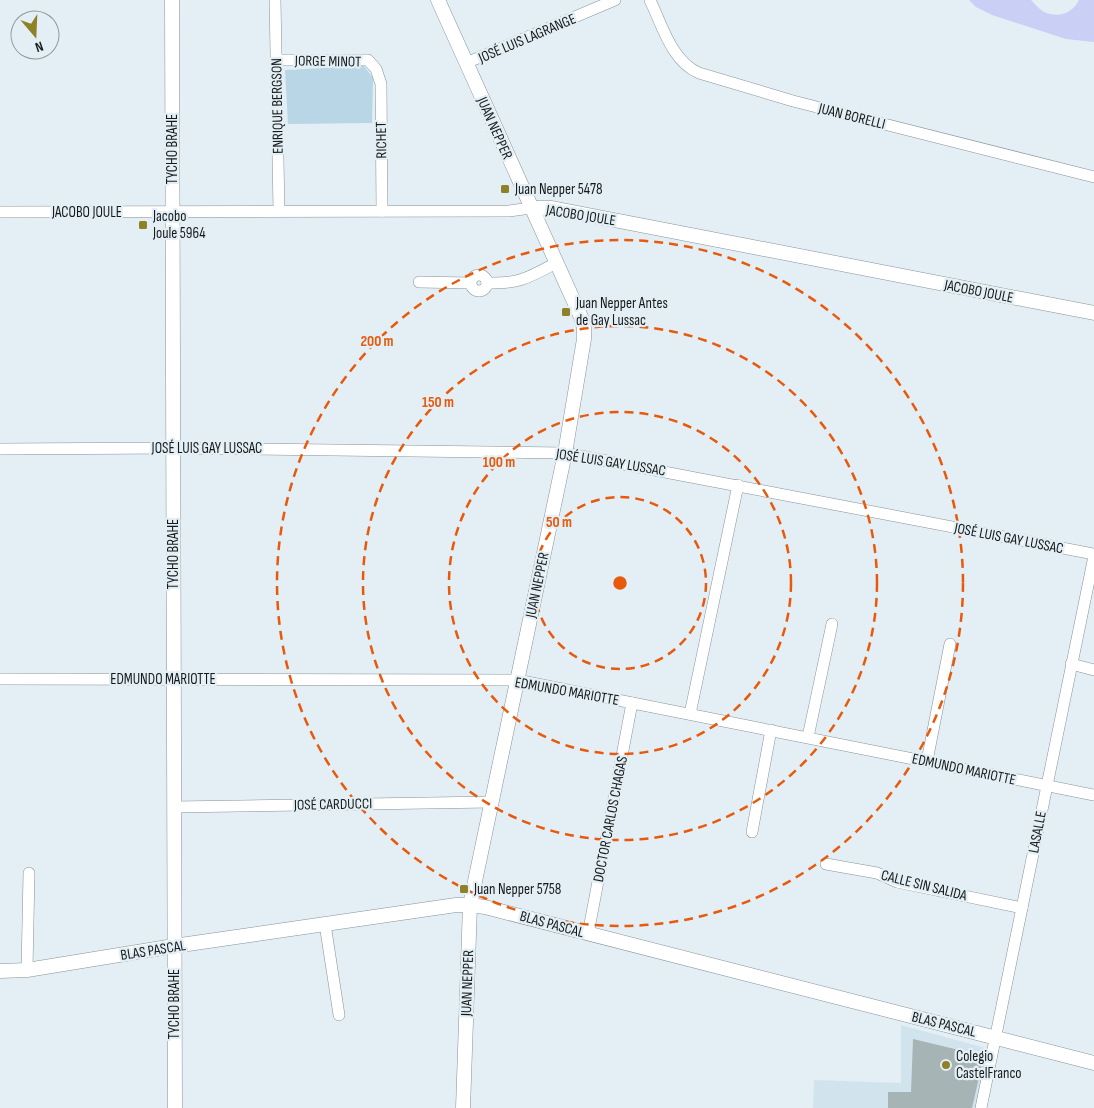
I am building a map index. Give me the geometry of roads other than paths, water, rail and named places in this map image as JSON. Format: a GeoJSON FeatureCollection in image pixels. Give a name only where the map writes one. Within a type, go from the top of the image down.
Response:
{"type":"FeatureCollection","features":[{"type":"Feature","properties":{"kind":"main road","name":"TYCHO BRAHE"},"geometry":{"type":"LineString","coordinates":[[172,0],[175,1108]]}},
{"type":"Feature","properties":{"kind":"main road","name":"JUAN NEPPER"},"geometry":{"type":"LineString","coordinates":[[438,0],[584,328],[584,339],[565,452],[470,905],[463,1108]]}},
{"type":"Feature","properties":{"kind":"main road","name":"JACOBO JOULE"},"geometry":{"type":"LineString","coordinates":[[531,208],[552,208],[1094,313]]}},
{"type":"Feature","properties":{"kind":"main road","name":"BLAS PASCAL"},"geometry":{"type":"LineString","coordinates":[[0,971],[28,970],[174,946],[456,905],[470,905],[485,907],[1094,1063]]}},
{"type":"Feature","properties":{"kind":"street","name":"ENRIQUE BERGSON"},"geometry":{"type":"LineString","coordinates":[[275,0],[279,211]]}},
{"type":"Feature","properties":{"kind":"street","name":"JOSÉ LUIS LAGRANGE"},"geometry":{"type":"LineString","coordinates":[[466,63],[615,0]]}},
{"type":"Feature","properties":{"kind":"street","name":"JUAN BORELLI"},"geometry":{"type":"LineString","coordinates":[[650,0],[677,57],[690,69],[699,73],[793,101],[1094,177]]}},
{"type":"Feature","properties":{"kind":"street","name":"JORGE MINOT"},"geometry":{"type":"LineString","coordinates":[[276,60],[368,60],[376,69]]}},
{"type":"Feature","properties":{"kind":"street","name":"RICHET"},"geometry":{"type":"LineString","coordinates":[[376,69],[381,84],[382,211]]}},
{"type":"Feature","properties":{"kind":"street","name":"JACOBO JOULE"},"geometry":{"type":"LineString","coordinates":[[0,212],[509,211],[531,208]]}},
{"type":"Feature","properties":{"kind":"street"},"geometry":{"type":"LineString","coordinates":[[419,282],[470,283],[474,276],[480,275],[486,279],[487,283],[521,281],[556,264]]}},
{"type":"Feature","properties":{"kind":"street","name":"JOSÉ LUIS GAY LUSSAC"},"geometry":{"type":"LineString","coordinates":[[0,449],[173,448],[565,452],[1094,555]]}},
{"type":"Feature","properties":{"kind":"street"},"geometry":{"type":"LineString","coordinates":[[690,714],[738,485]]}},
{"type":"Feature","properties":{"kind":"street","name":"LASALLE"},"geometry":{"type":"LineString","coordinates":[[980,1108],[1094,555]]}},
{"type":"Feature","properties":{"kind":"street"},"geometry":{"type":"LineString","coordinates":[[808,737],[832,624]]}},
{"type":"Feature","properties":{"kind":"street"},"geometry":{"type":"LineString","coordinates":[[927,761],[950,644]]}},
{"type":"Feature","properties":{"kind":"street"},"geometry":{"type":"LineString","coordinates":[[1071,664],[1094,670]]}},
{"type":"Feature","properties":{"kind":"street","name":"EDMUNDO MARIOTTE"},"geometry":{"type":"LineString","coordinates":[[0,680],[517,680],[927,761],[1046,787],[1094,795]]}},
{"type":"Feature","properties":{"kind":"street","name":"DOCTOR CARLOS CHAGAS"},"geometry":{"type":"LineString","coordinates":[[588,934],[632,703]]}},
{"type":"Feature","properties":{"kind":"street"},"geometry":{"type":"LineString","coordinates":[[752,832],[771,730]]}},
{"type":"Feature","properties":{"kind":"street","name":"JOSÉ CARDUCCI"},"geometry":{"type":"LineString","coordinates":[[174,806],[492,802]]}},
{"type":"Feature","properties":{"kind":"street","name":"CALLE SIN SALIDA"},"geometry":{"type":"LineString","coordinates":[[826,864],[877,874],[896,882],[1022,908]]}},
{"type":"Feature","properties":{"kind":"street"},"geometry":{"type":"LineString","coordinates":[[28,970],[30,873]]}},
{"type":"Feature","properties":{"kind":"street"},"geometry":{"type":"LineString","coordinates":[[325,924],[339,1015]]}},
{"type":"Feature","properties":{"kind":"place","name":"Juan Nepper 5478"},"geometry":{"type":"Point","coordinates":[505,189]}},
{"type":"Feature","properties":{"kind":"place","name":"Jacobo Joule 5964"},"geometry":{"type":"Point","coordinates":[143,225]}},
{"type":"Feature","properties":{"kind":"place","name":"Juan Nepper Antes de Gay Lussac"},"geometry":{"type":"Point","coordinates":[566,312]}},
{"type":"Feature","properties":{"kind":"place","name":"Juan Nepper 5758"},"geometry":{"type":"Point","coordinates":[464,889]}},
{"type":"Feature","properties":{"kind":"place","name":"Colegio CastelFranco"},"geometry":{"type":"Point","coordinates":[946,1065]}}]}
